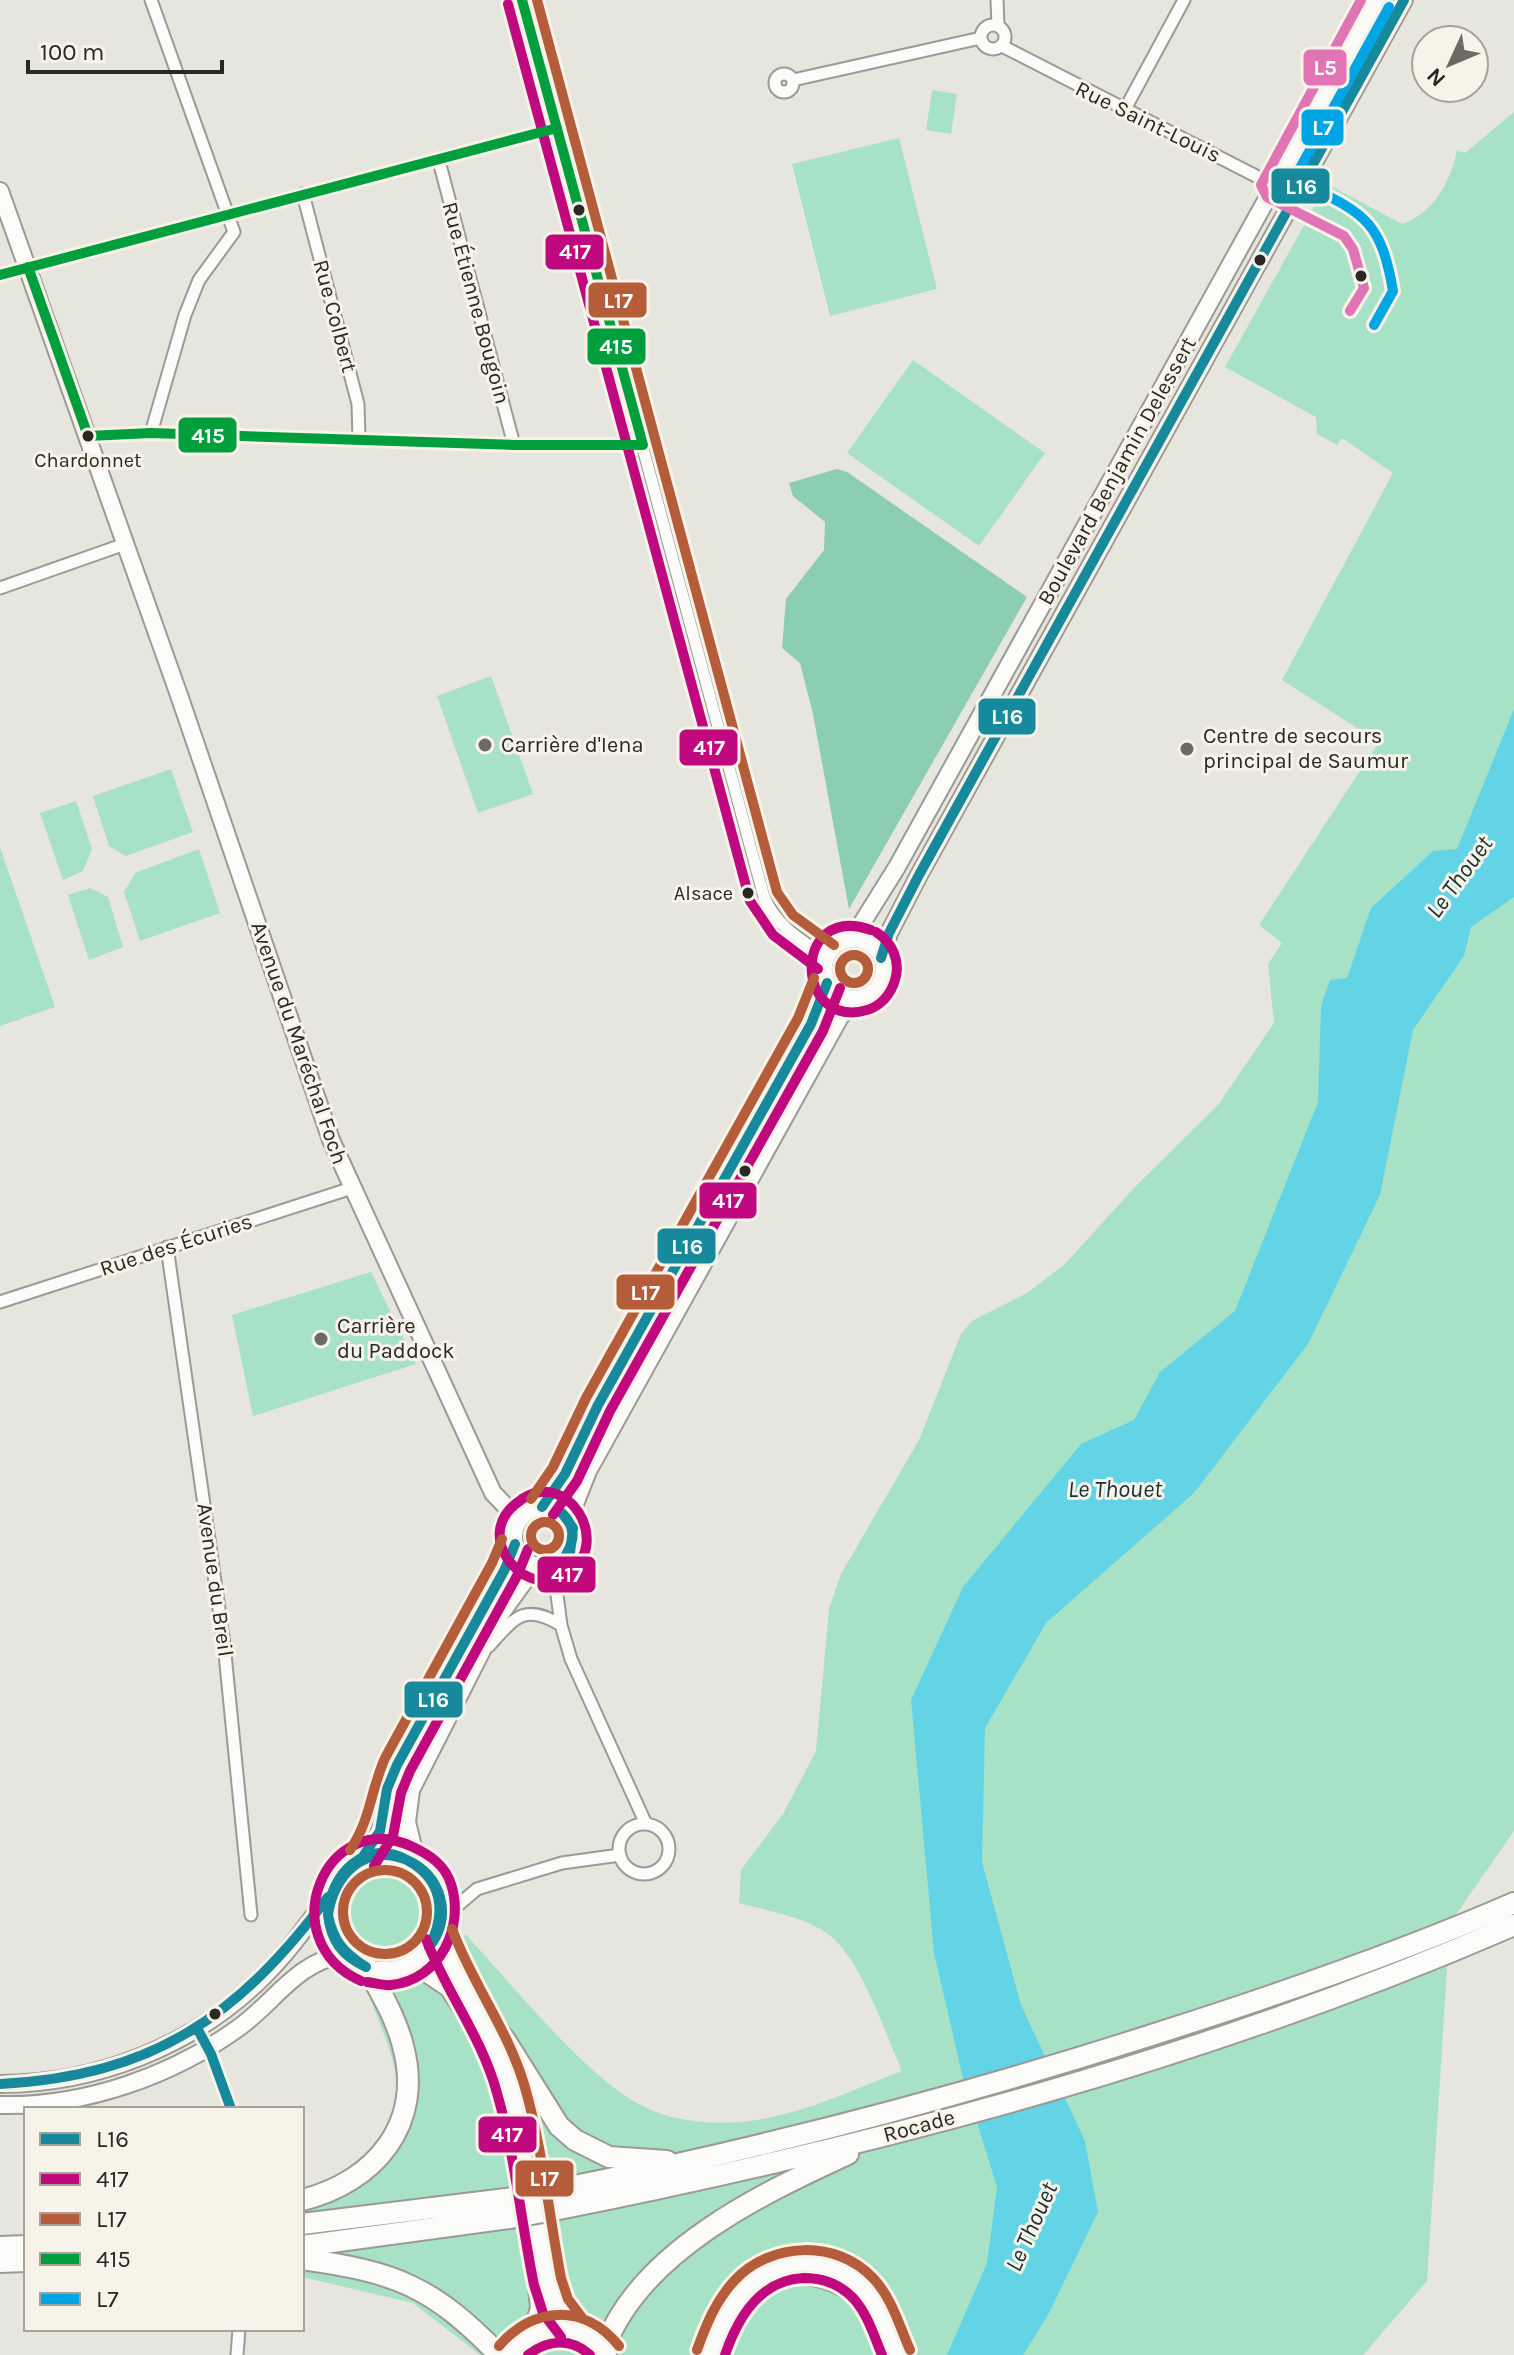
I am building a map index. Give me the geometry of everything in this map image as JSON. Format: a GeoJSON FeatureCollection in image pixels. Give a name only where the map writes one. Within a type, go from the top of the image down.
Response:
{"type":"FeatureCollection","features":[{"type":"Feature","properties":{"kind":"highway"},"geometry":{"type":"LineString","coordinates":[[552,2200],[914,2105],[1199,2020],[1365,1963],[1514,1903]]}},
{"type":"Feature","properties":{"kind":"highway","name":"Rocade"},"geometry":{"type":"LineString","coordinates":[[304,2246],[552,2200],[762,2166],[894,2133],[1206,2041],[1373,1982],[1514,1925]]}},
{"type":"Feature","properties":{"kind":"highway"},"geometry":{"type":"LineString","coordinates":[[304,2199],[341,2188],[364,2174],[389,2145],[405,2107],[407,2066],[403,2045],[367,1968]]}},
{"type":"Feature","properties":{"kind":"highway"},"geometry":{"type":"LineString","coordinates":[[474,2001],[505,2040],[559,2126],[575,2140],[609,2157],[691,2163]]}},
{"type":"Feature","properties":{"kind":"highway"},"geometry":{"type":"LineString","coordinates":[[606,2352],[627,2305],[707,2231],[784,2183],[894,2133]]}},
{"type":"Feature","properties":{"kind":"highway"},"geometry":{"type":"LineString","coordinates":[[304,2224],[508,2208]]}},
{"type":"Feature","properties":{"kind":"highway"},"geometry":{"type":"LineString","coordinates":[[0,2236],[24,2236]]}},
{"type":"Feature","properties":{"kind":"highway"},"geometry":{"type":"LineString","coordinates":[[304,2259],[370,2270],[418,2287],[461,2317],[499,2355]]}},
{"type":"Feature","properties":{"kind":"main road","name":"Boulevard Benjamin Delessert"},"geometry":{"type":"LineString","coordinates":[[852,939],[905,854],[1377,0]]}},
{"type":"Feature","properties":{"kind":"main road","name":"Boulevard Benjamin Delessert"},"geometry":{"type":"LineString","coordinates":[[881,958],[896,917],[1404,0]]}},
{"type":"Feature","properties":{"kind":"main road","name":"Avenue du Maréchal Foch"},"geometry":{"type":"LineString","coordinates":[[0,191],[88,436],[313,1090],[352,1188],[493,1493],[504,1509],[519,1520]]}},
{"type":"Feature","properties":{"kind":"main road"},"geometry":{"type":"LineString","coordinates":[[542,1507],[565,1474],[598,1405],[811,1024],[827,983],[826,957],[837,945],[852,939],[869,944],[881,958],[884,970],[878,986],[865,996],[855,999],[839,995],[827,983]]}},
{"type":"Feature","properties":{"kind":"main road"},"geometry":{"type":"LineString","coordinates":[[569,1519],[588,1471],[840,1017],[855,999]]}},
{"type":"Feature","properties":{"kind":"main road"},"geometry":{"type":"LineString","coordinates":[[0,2084],[58,2079],[109,2068],[155,2051],[197,2028],[263,1977],[328,1897],[341,1873],[362,1858],[380,1831],[392,1776],[505,1569],[515,1544],[519,1520],[529,1511],[542,1507],[562,1512],[573,1528],[573,1547],[568,1555],[544,1565],[513,1594],[473,1664],[407,1802],[407,1822],[417,1863],[437,1887],[441,1926],[453,1971],[474,2001],[511,2090],[551,2296],[572,2328]]}},
{"type":"Feature","properties":{"kind":"main road"},"geometry":{"type":"LineString","coordinates":[[515,1544],[523,1557],[544,1565]]}},
{"type":"Feature","properties":{"kind":"main road"},"geometry":{"type":"LineString","coordinates":[[362,1858],[390,1855],[417,1863]]}},
{"type":"Feature","properties":{"kind":"main road"},"geometry":{"type":"LineString","coordinates":[[328,1897],[330,1934],[344,1955],[367,1968],[382,1971],[412,1964],[428,1951],[441,1926]]}},
{"type":"Feature","properties":{"kind":"main road"},"geometry":{"type":"LineString","coordinates":[[0,2105],[51,2101],[118,2087],[156,2073],[207,2047],[249,2020],[303,1969],[322,1959],[344,1955]]}},
{"type":"Feature","properties":{"kind":"main road"},"geometry":{"type":"LineString","coordinates":[[412,1964],[438,1978],[457,1999],[494,2067],[510,2127],[538,2282],[539,2309],[530,2335],[510,2355]]}},
{"type":"Feature","properties":{"kind":"main road"},"geometry":{"type":"LineString","coordinates":[[710,2355],[722,2320],[744,2290],[784,2276],[806,2276],[835,2282],[861,2301],[892,2343]]}},
{"type":"Feature","properties":{"kind":"main road"},"geometry":{"type":"LineString","coordinates":[[530,2335],[558,2327],[572,2328],[595,2339],[606,2352]]}},
{"type":"Feature","properties":{"kind":"street"},"geometry":{"type":"LineString","coordinates":[[151,0],[234,232],[199,280],[185,315],[151,433]]}},
{"type":"Feature","properties":{"kind":"street"},"geometry":{"type":"LineString","coordinates":[[522,0],[764,897],[772,915],[792,935],[826,957]]}},
{"type":"Feature","properties":{"kind":"street"},"geometry":{"type":"LineString","coordinates":[[981,38],[989,48],[1002,46],[1005,33],[998,26],[997,0]]}},
{"type":"Feature","properties":{"kind":"street"},"geometry":{"type":"LineString","coordinates":[[1124,111],[1184,0]]}},
{"type":"Feature","properties":{"kind":"street"},"geometry":{"type":"LineString","coordinates":[[981,38],[985,28],[998,26]]}},
{"type":"Feature","properties":{"kind":"street"},"geometry":{"type":"LineString","coordinates":[[793,80],[981,38]]}},
{"type":"Feature","properties":{"kind":"street","name":"Rue Saint-Louis"},"geometry":{"type":"LineString","coordinates":[[1002,46],[1295,196]]}},
{"type":"Feature","properties":{"kind":"street"},"geometry":{"type":"LineString","coordinates":[[0,275],[557,128]]}},
{"type":"Feature","properties":{"kind":"street","name":"Rue Étienne Bougoin"},"geometry":{"type":"LineString","coordinates":[[439,161],[514,445]]}},
{"type":"Feature","properties":{"kind":"street","name":"Rue Colbert"},"geometry":{"type":"LineString","coordinates":[[303,194],[358,404],[359,439]]}},
{"type":"Feature","properties":{"kind":"street"},"geometry":{"type":"LineString","coordinates":[[88,436],[151,433],[514,445],[643,445]]}},
{"type":"Feature","properties":{"kind":"street"},"geometry":{"type":"LineString","coordinates":[[0,588],[125,544]]}},
{"type":"Feature","properties":{"kind":"street","name":"Rue des Écuries"},"geometry":{"type":"LineString","coordinates":[[0,1302],[352,1188]]}},
{"type":"Feature","properties":{"kind":"street","name":"Avenue du Breil"},"geometry":{"type":"LineString","coordinates":[[167,1247],[224,1644],[251,1915]]}},
{"type":"Feature","properties":{"kind":"street"},"geometry":{"type":"LineString","coordinates":[[544,1565],[571,1659],[646,1824]]}},
{"type":"Feature","properties":{"kind":"street"},"geometry":{"type":"LineString","coordinates":[[473,1664],[510,1623],[522,1615],[540,1613],[561,1625]]}},
{"type":"Feature","properties":{"kind":"street"},"geometry":{"type":"LineString","coordinates":[[646,1824],[658,1828],[667,1838],[669,1850],[664,1864],[652,1873],[638,1873],[626,1867],[620,1855],[620,1842],[626,1831],[646,1824]]}},
{"type":"Feature","properties":{"kind":"street"},"geometry":{"type":"LineString","coordinates":[[441,1926],[469,1893],[544,1869],[620,1855]]}},
{"type":"Feature","properties":{"kind":"street"},"geometry":{"type":"LineString","coordinates":[[197,2028],[230,2107]]}},
{"type":"Feature","properties":{"kind":"street"},"geometry":{"type":"LineString","coordinates":[[237,2355],[239,2331]]}},
{"type":"Feature","properties":{"kind":"green space"},"geometry":{"type":"Polygon","coordinates":[[[932,90],[957,94],[951,134],[926,130],[932,90]]]}},
{"type":"Feature","properties":{"kind":"green space"},"geometry":{"type":"Polygon","coordinates":[[[1514,112],[1514,1831],[1450,1923],[1427,2281],[1363,2355],[480,2355],[413,2303],[304,2277],[304,2190],[335,2175],[366,2154],[389,2125],[396,2108],[394,2065],[370,1998],[386,1981],[455,1937],[466,1935],[591,2069],[635,2102],[671,2117],[730,2123],[769,2118],[803,2109],[902,2071],[871,1997],[840,1945],[808,1923],[739,1903],[741,1870],[783,1814],[816,1751],[829,1609],[841,1574],[919,1440],[961,1334],[972,1321],[1027,1293],[1065,1264],[1134,1188],[1218,1105],[1274,1023],[1268,964],[1282,943],[1259,925],[1379,742],[1282,680],[1393,473],[1342,438],[1337,445],[1317,434],[1316,417],[1225,367],[1327,184],[1402,224],[1432,204],[1445,184],[1457,150],[1465,153],[1514,112]]]}},
{"type":"Feature","properties":{"kind":"green space"},"geometry":{"type":"Polygon","coordinates":[[[899,138],[937,289],[830,316],[792,164],[899,138]]]}},
{"type":"Feature","properties":{"kind":"green space"},"geometry":{"type":"Polygon","coordinates":[[[913,360],[1045,453],[979,546],[847,453],[913,360]]]}},
{"type":"Feature","properties":{"kind":"green space"},"geometry":{"type":"Polygon","coordinates":[[[837,469],[847,472],[1027,597],[849,909],[813,714],[800,663],[782,648],[786,599],[824,550],[825,522],[793,496],[789,483],[837,469]]]}},
{"type":"Feature","properties":{"kind":"green space","name":"Carrière d'Iena"},"geometry":{"type":"Polygon","coordinates":[[[491,676],[533,794],[478,813],[437,696],[491,676]]]}},
{"type":"Feature","properties":{"kind":"green space"},"geometry":{"type":"Polygon","coordinates":[[[171,769],[193,832],[126,856],[109,846],[93,796],[171,769]]]}},
{"type":"Feature","properties":{"kind":"green space"},"geometry":{"type":"Polygon","coordinates":[[[76,801],[92,849],[83,871],[63,880],[40,813],[76,801]]]}},
{"type":"Feature","properties":{"kind":"green space"},"geometry":{"type":"Polygon","coordinates":[[[0,847],[55,1007],[0,1026],[0,847]]]}},
{"type":"Feature","properties":{"kind":"green space"},"geometry":{"type":"Polygon","coordinates":[[[199,849],[220,913],[140,941],[124,892],[135,873],[199,849]]]}},
{"type":"Feature","properties":{"kind":"green space"},"geometry":{"type":"Polygon","coordinates":[[[90,888],[108,897],[123,947],[89,960],[68,895],[90,888]]]}},
{"type":"Feature","properties":{"kind":"green space","name":"Carrière du Paddock"},"geometry":{"type":"Polygon","coordinates":[[[371,1272],[416,1364],[253,1416],[232,1315],[371,1272]]]}},
{"type":"Feature","properties":{"kind":"green space"},"geometry":{"type":"Polygon","coordinates":[[[384,1863],[403,1867],[419,1877],[429,1893],[433,1912],[429,1931],[419,1947],[403,1957],[384,1961],[365,1957],[349,1947],[339,1931],[335,1912],[339,1893],[349,1877],[365,1867],[384,1863]]]}},
{"type":"Feature","properties":{"kind":"water","name":"Le Thouet"},"geometry":{"type":"Polygon","coordinates":[[[1514,709],[1514,897],[1471,927],[1464,956],[1413,1030],[1380,1195],[1308,1344],[1194,1493],[1046,1623],[985,1728],[982,1862],[1021,2005],[1085,2141],[1098,2212],[1048,2315],[1023,2355],[947,2355],[987,2263],[997,2187],[962,2074],[934,1953],[911,1700],[963,1587],[1081,1444],[1134,1420],[1160,1372],[1235,1311],[1318,1102],[1321,1006],[1330,980],[1347,978],[1371,908],[1433,851],[1457,849],[1514,709]]]}},
{"type":"Feature","properties":{"kind":"transit line","name":"415"},"geometry":{"type":"LineString","coordinates":[[28,267],[88,436],[151,433],[514,445],[643,445],[522,0]]}},
{"type":"Feature","properties":{"kind":"transit line","name":"L17"},"geometry":{"type":"LineString","coordinates":[[537,0],[777,892],[793,915],[834,945]]}},
{"type":"Feature","properties":{"kind":"transit line","name":"L5"},"geometry":{"type":"LineString","coordinates":[[1350,311],[1364,288],[1353,249],[1344,236],[1267,197],[1261,185],[1361,0]]}},
{"type":"Feature","properties":{"kind":"transit line","name":"L16"},"geometry":{"type":"LineString","coordinates":[[881,958],[889,933],[919,875],[1404,0]]}},
{"type":"Feature","properties":{"kind":"transit line","name":"417"},"geometry":{"type":"LineString","coordinates":[[508,4],[750,901],[773,935],[818,969]]}},
{"type":"Feature","properties":{"kind":"transit line","name":"L7"},"geometry":{"type":"LineString","coordinates":[[1374,325],[1393,291],[1388,265],[1373,230],[1350,208],[1294,179],[1389,7]]}},
{"type":"Feature","properties":{"kind":"transit line","name":"415"},"geometry":{"type":"LineString","coordinates":[[0,275],[557,128]]}},
{"type":"Feature","properties":{"kind":"transit line","name":"417"},"geometry":{"type":"LineString","coordinates":[[871,930],[845,926],[826,934],[815,949],[812,967],[815,987],[826,1002],[843,1011],[867,1010],[877,1006],[893,985],[897,973],[894,953],[887,941],[876,932]]}},
{"type":"Feature","properties":{"kind":"transit line","name":"L17"},"geometry":{"type":"LineString","coordinates":[[854,955],[864,959],[868,969],[864,979],[854,983],[844,979],[840,969],[844,959],[854,955]]}},
{"type":"Feature","properties":{"kind":"transit line","name":"L17"},"geometry":{"type":"LineString","coordinates":[[531,1499],[553,1467],[586,1398],[798,1018],[814,978]]}},
{"type":"Feature","properties":{"kind":"transit line","name":"L16"},"geometry":{"type":"LineString","coordinates":[[542,1507],[565,1474],[598,1405],[811,1024],[827,983]]}},
{"type":"Feature","properties":{"kind":"transit line","name":"417"},"geometry":{"type":"LineString","coordinates":[[553,1515],[577,1481],[610,1411],[823,1031],[840,988]]}},
{"type":"Feature","properties":{"kind":"transit line","name":"417"},"geometry":{"type":"LineString","coordinates":[[521,1500],[506,1515],[500,1531],[502,1547],[510,1562],[522,1573],[538,1580],[554,1581],[570,1573],[582,1559],[587,1543],[579,1512],[554,1493],[539,1492],[522,1499]]}},
{"type":"Feature","properties":{"kind":"transit line","name":"L16"},"geometry":{"type":"LineString","coordinates":[[541,1564],[561,1563],[570,1553],[573,1528],[562,1513]]}},
{"type":"Feature","properties":{"kind":"transit line","name":"L16"},"geometry":{"type":"LineString","coordinates":[[541,1564],[562,1561],[569,1549],[572,1531],[562,1513]]}},
{"type":"Feature","properties":{"kind":"transit line","name":"L17"},"geometry":{"type":"LineString","coordinates":[[545,1522],[555,1526],[559,1536],[555,1546],[545,1550],[535,1546],[531,1536],[535,1526],[545,1522]]}},
{"type":"Feature","properties":{"kind":"transit line","name":"L17"},"geometry":{"type":"LineString","coordinates":[[350,1850],[362,1827],[385,1758],[492,1563],[502,1539]]}},
{"type":"Feature","properties":{"kind":"transit line","name":"L16"},"geometry":{"type":"LineString","coordinates":[[362,1858],[380,1831],[387,1789],[397,1765],[505,1569],[515,1544]]}},
{"type":"Feature","properties":{"kind":"transit line","name":"417"},"geometry":{"type":"LineString","coordinates":[[374,1866],[393,1836],[401,1793],[410,1771],[517,1576],[528,1549]]}},
{"type":"Feature","properties":{"kind":"transit line","name":"417"},"geometry":{"type":"LineString","coordinates":[[361,1981],[334,1962],[318,1937],[315,1910],[320,1883],[334,1860],[355,1844],[382,1839],[413,1847],[441,1866],[451,1884],[454,1917],[445,1949],[423,1973],[391,1985],[367,1982]]}},
{"type":"Feature","properties":{"kind":"transit line","name":"L16"},"geometry":{"type":"LineString","coordinates":[[328,1915],[335,1886],[352,1864],[378,1853],[407,1860]]}},
{"type":"Feature","properties":{"kind":"transit line","name":"L16"},"geometry":{"type":"LineString","coordinates":[[328,1915],[337,1887],[354,1866],[378,1856],[407,1860]]}},
{"type":"Feature","properties":{"kind":"transit line","name":"L16"},"geometry":{"type":"LineString","coordinates":[[407,1860],[428,1875],[440,1898],[441,1923],[429,1947]]}},
{"type":"Feature","properties":{"kind":"transit line","name":"L16"},"geometry":{"type":"LineString","coordinates":[[407,1860],[428,1877],[438,1898],[438,1922],[429,1947]]}},
{"type":"Feature","properties":{"kind":"transit line","name":"L17"},"geometry":{"type":"LineString","coordinates":[[385,1870],[401,1873],[415,1882],[424,1896],[427,1912],[424,1928],[415,1942],[401,1951],[385,1954],[369,1951],[355,1942],[346,1928],[343,1912],[346,1896],[355,1882],[369,1873],[385,1870]]}},
{"type":"Feature","properties":{"kind":"transit line","name":"L16"},"geometry":{"type":"LineString","coordinates":[[0,2084],[54,2079],[103,2068],[147,2053],[188,2032],[225,2007],[260,1976],[328,1897]]}},
{"type":"Feature","properties":{"kind":"transit line","name":"L16"},"geometry":{"type":"LineString","coordinates":[[328,1915],[341,1946],[366,1967]]}},
{"type":"Feature","properties":{"kind":"transit line","name":"L16"},"geometry":{"type":"LineString","coordinates":[[328,1915],[339,1947],[366,1967]]}},
{"type":"Feature","properties":{"kind":"transit line","name":"L17"},"geometry":{"type":"LineString","coordinates":[[452,1929],[517,2063],[530,2107],[561,2278],[568,2299],[583,2319]]}},
{"type":"Feature","properties":{"kind":"transit line","name":"417"},"geometry":{"type":"LineString","coordinates":[[426,1939],[490,2072],[509,2140],[534,2285],[543,2313],[561,2337]]}},
{"type":"Feature","properties":{"kind":"transit line","name":"L16"},"geometry":{"type":"LineString","coordinates":[[197,2028],[211,2054],[230,2107]]}},
{"type":"Feature","properties":{"kind":"transit line","name":"L17"},"geometry":{"type":"LineString","coordinates":[[697,2350],[717,2304],[735,2280],[767,2258],[804,2250],[823,2251],[841,2257],[858,2265],[873,2278],[890,2303],[910,2350]]}},
{"type":"Feature","properties":{"kind":"transit line","name":"417"},"geometry":{"type":"LineString","coordinates":[[725,2355],[744,2314],[763,2293],[789,2280],[804,2278],[831,2283],[854,2299],[867,2319],[882,2355]]}},
{"type":"Feature","properties":{"kind":"transit line","name":"L17"},"geometry":{"type":"LineString","coordinates":[[499,2346],[528,2323],[559,2315],[591,2323],[606,2332],[619,2346]]}},
{"type":"Feature","properties":{"kind":"transit line","name":"417"},"geometry":{"type":"LineString","coordinates":[[528,2355],[551,2343],[567,2343],[590,2355]]}},
{"type":"Feature","properties":{"kind":"place","name":"Chardonnet"},"geometry":{"type":"Point","coordinates":[88,436]}},
{"type":"Feature","properties":{"kind":"place","name":"Carrière d'Iena"},"geometry":{"type":"Point","coordinates":[485,745]}},
{"type":"Feature","properties":{"kind":"place","name":"Centre de secours principal de Saumur"},"geometry":{"type":"Point","coordinates":[1187,749]}},
{"type":"Feature","properties":{"kind":"place","name":"Alsace"},"geometry":{"type":"Point","coordinates":[748,893]}},
{"type":"Feature","properties":{"kind":"place","name":"Carrière du Paddock"},"geometry":{"type":"Point","coordinates":[321,1339]}}]}
